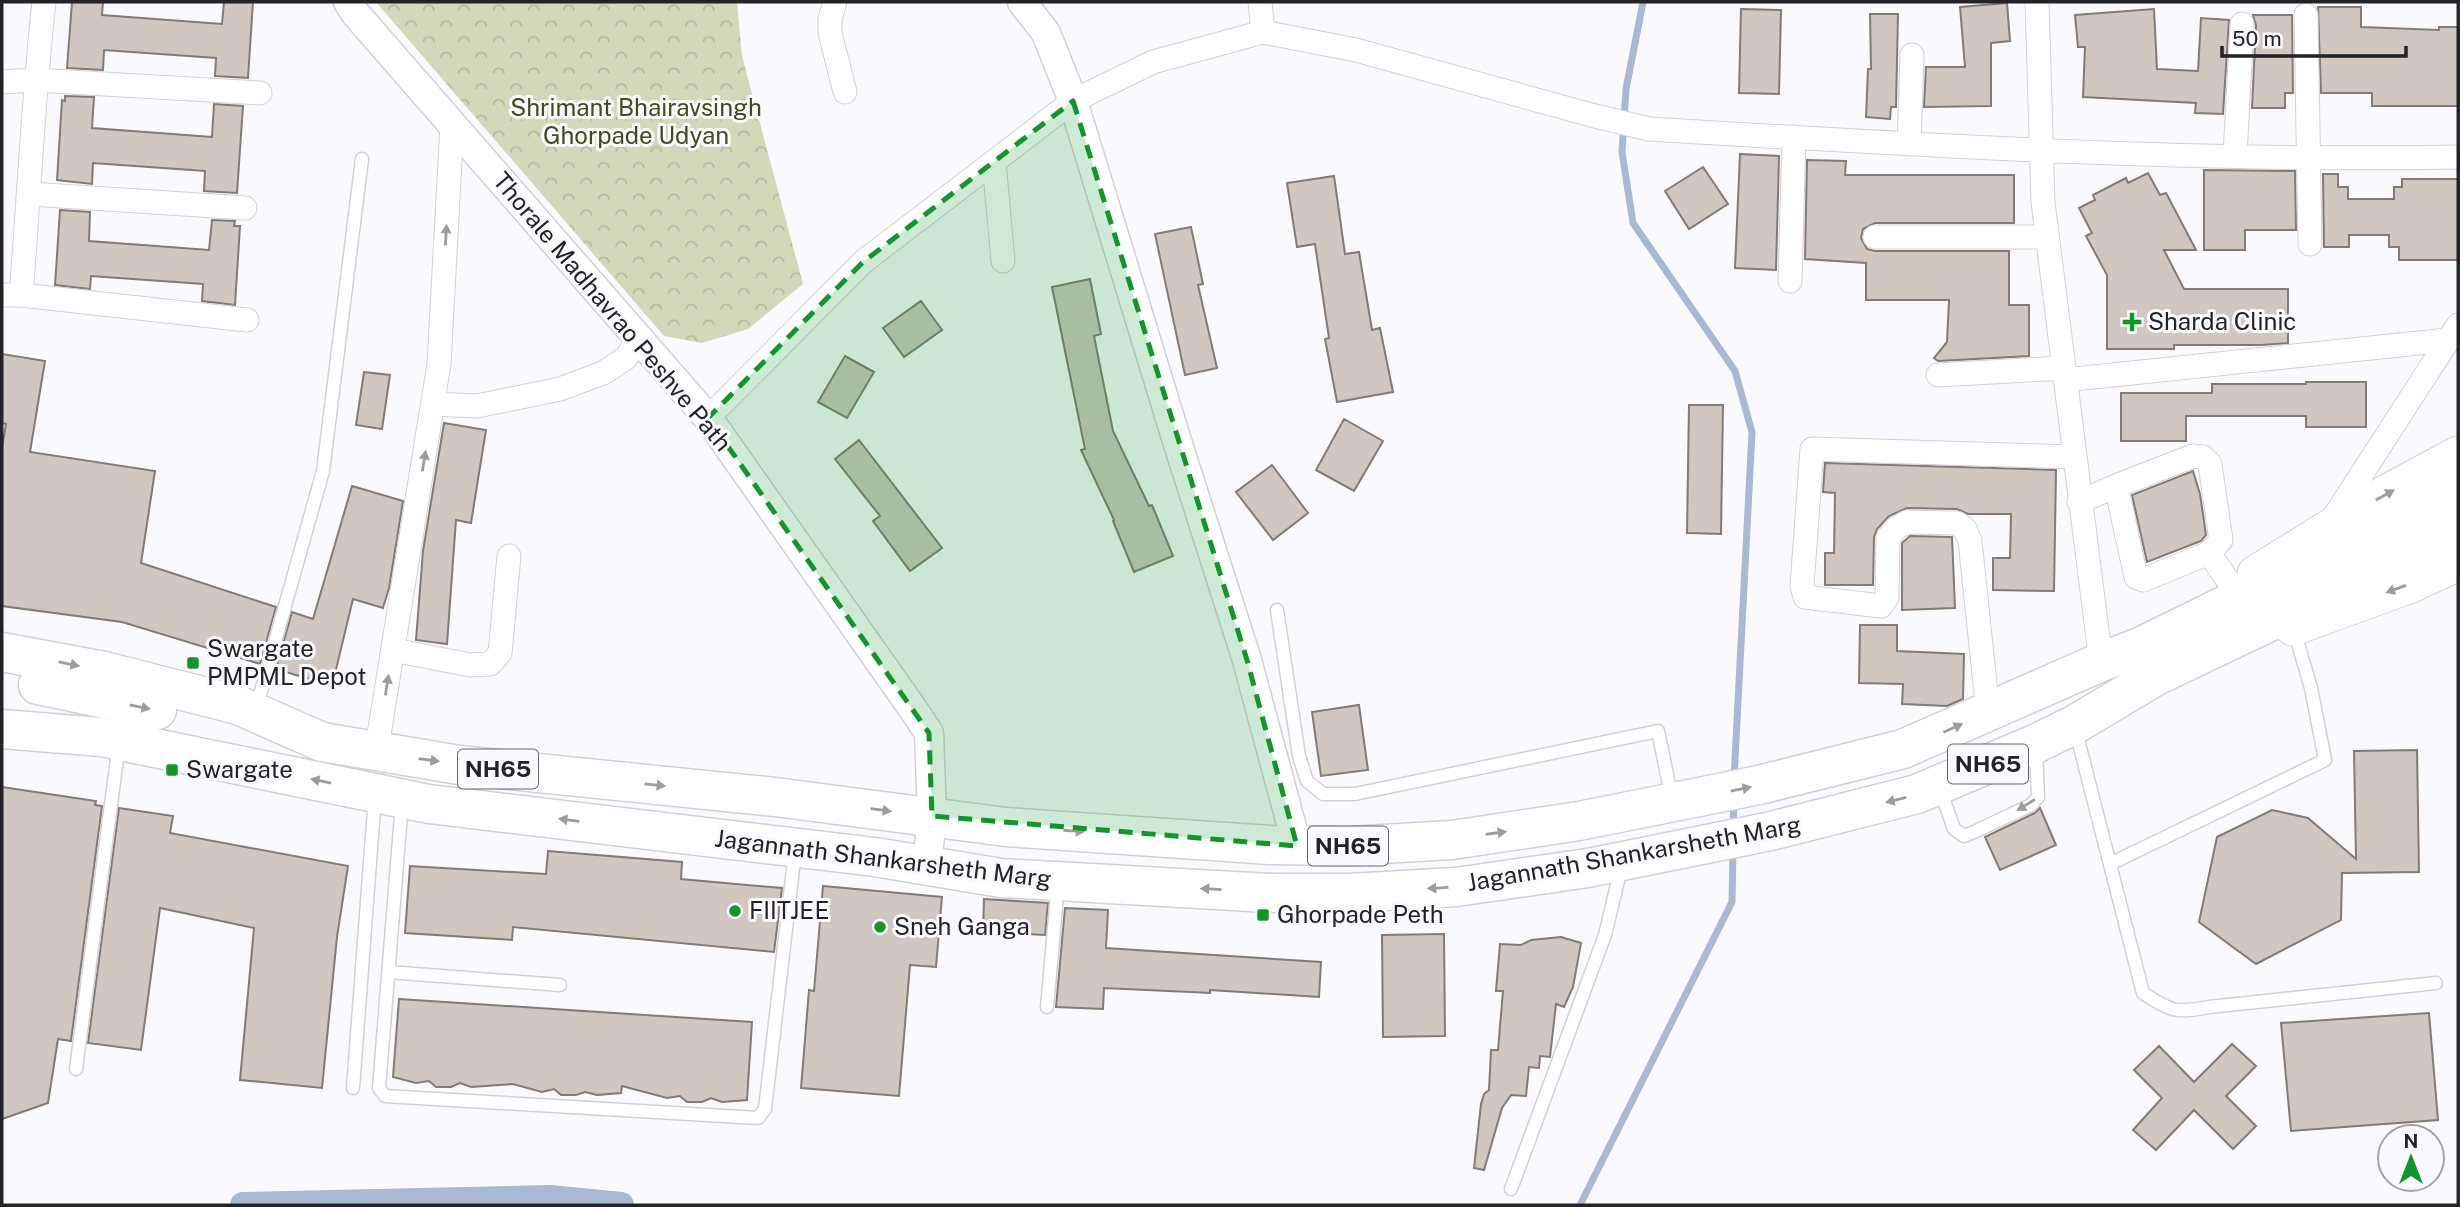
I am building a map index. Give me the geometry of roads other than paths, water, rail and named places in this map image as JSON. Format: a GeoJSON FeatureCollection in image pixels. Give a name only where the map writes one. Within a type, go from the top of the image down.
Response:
{"type":"FeatureCollection","features":[{"type":"Feature","properties":{"kind":"highway","name":"NH65"},"geometry":{"type":"LineString","coordinates":[[2352,547],[2458,494]]}},
{"type":"Feature","properties":{"kind":"highway","name":"NH65"},"geometry":{"type":"LineString","coordinates":[[2352,547],[2458,532]]}},
{"type":"Feature","properties":{"kind":"highway","name":"Jagannath Shankarsheth Marg"},"geometry":{"type":"LineString","coordinates":[[2,729],[110,739],[429,804],[796,847],[1001,878],[1269,893],[1349,893],[1457,887],[1699,846],[1807,822],[1939,786],[2074,724],[2148,662],[2352,547]]}},
{"type":"Feature","properties":{"kind":"highway","name":"Jagannath Shankarsheth Marg"},"geometry":{"type":"LineString","coordinates":[[2,652],[104,671],[238,705],[243,719],[323,743],[376,753],[459,765],[775,797],[1006,827],[1297,846],[1452,840],[1579,821],[1680,801],[1903,749],[2101,662],[2148,662]]}},
{"type":"Feature","properties":{"kind":"highway"},"geometry":{"type":"LineString","coordinates":[[2,677],[243,719]]}},
{"type":"Feature","properties":{"kind":"highway"},"geometry":{"type":"LineString","coordinates":[[2,710],[110,739]]}},
{"type":"Feature","properties":{"kind":"main road","name":"Jagannath Shankarsheth Marg"},"geometry":{"type":"LineString","coordinates":[[2148,662],[2233,588],[2352,547],[2382,496],[2458,455]]}},
{"type":"Feature","properties":{"kind":"main road","name":"Jagannath Shankarsheth Marg"},"geometry":{"type":"LineString","coordinates":[[2148,662],[2293,627],[2411,584],[2458,562]]}},
{"type":"Feature","properties":{"kind":"street"},"geometry":{"type":"LineString","coordinates":[[44,2],[35,80],[30,194],[11,295],[247,320]]}},
{"type":"Feature","properties":{"kind":"street","name":"Thorale Madhavrao Peshve Path"},"geometry":{"type":"LineString","coordinates":[[348,2],[708,418],[929,733],[932,816],[927,865]]}},
{"type":"Feature","properties":{"kind":"street"},"geometry":{"type":"LineString","coordinates":[[835,2],[830,19],[830,33],[845,92]]}},
{"type":"Feature","properties":{"kind":"street"},"geometry":{"type":"LineString","coordinates":[[1022,2],[1046,33],[1073,101],[1247,660],[1297,846]]}},
{"type":"Feature","properties":{"kind":"street"},"geometry":{"type":"LineString","coordinates":[[1260,2],[1263,32]]}},
{"type":"Feature","properties":{"kind":"street"},"geometry":{"type":"LineString","coordinates":[[2037,2],[2040,151],[2047,237],[2101,662]]}},
{"type":"Feature","properties":{"kind":"street"},"geometry":{"type":"LineString","coordinates":[[2306,15],[2310,244]]}},
{"type":"Feature","properties":{"kind":"street"},"geometry":{"type":"LineString","coordinates":[[2235,156],[2242,24]]}},
{"type":"Feature","properties":{"kind":"street"},"geometry":{"type":"LineString","coordinates":[[708,418],[863,262],[1073,101],[1153,62],[1263,32],[1356,50],[1649,129],[2040,151],[2308,159],[2458,157]]}},
{"type":"Feature","properties":{"kind":"street"},"geometry":{"type":"LineString","coordinates":[[1909,144],[1912,55]]}},
{"type":"Feature","properties":{"kind":"street"},"geometry":{"type":"LineString","coordinates":[[2,82],[35,80],[260,93]]}},
{"type":"Feature","properties":{"kind":"street"},"geometry":{"type":"LineString","coordinates":[[376,753],[439,364],[452,125]]}},
{"type":"Feature","properties":{"kind":"street"},"geometry":{"type":"LineString","coordinates":[[1790,281],[1794,137]]}},
{"type":"Feature","properties":{"kind":"street"},"geometry":{"type":"LineString","coordinates":[[994,162],[1003,261]]}},
{"type":"Feature","properties":{"kind":"street"},"geometry":{"type":"LineString","coordinates":[[30,194],[245,208]]}},
{"type":"Feature","properties":{"kind":"street"},"geometry":{"type":"LineString","coordinates":[[1875,237],[2047,237]]}},
{"type":"Feature","properties":{"kind":"street"},"geometry":{"type":"LineString","coordinates":[[1938,375],[2064,374],[2453,332]]}},
{"type":"Feature","properties":{"kind":"street"},"geometry":{"type":"LineString","coordinates":[[2352,547],[2453,332]]}},
{"type":"Feature","properties":{"kind":"street"},"geometry":{"type":"LineString","coordinates":[[433,404],[477,406],[560,388],[603,373],[626,358],[639,338]]}},
{"type":"Feature","properties":{"kind":"street"},"geometry":{"type":"LineString","coordinates":[[1988,712],[1970,541],[1965,529],[1957,523],[1907,522],[1896,528],[1888,538],[1887,597],[1881,606],[1805,597],[1801,586],[1812,449],[2074,457]]}},
{"type":"Feature","properties":{"kind":"street"},"geometry":{"type":"LineString","coordinates":[[2080,502],[2116,486],[2193,456],[2203,457],[2210,464],[2221,540],[2209,553],[2143,580],[2136,577],[2116,486]]}},
{"type":"Feature","properties":{"kind":"street"},"geometry":{"type":"LineString","coordinates":[[2209,553],[2233,588]]}},
{"type":"Feature","properties":{"kind":"street"},"geometry":{"type":"LineString","coordinates":[[393,650],[470,665],[490,664],[500,653],[509,556]]}},
{"type":"Feature","properties":{"kind":"lane"},"geometry":{"type":"LineString","coordinates":[[243,719],[323,471],[362,159]]}},
{"type":"Feature","properties":{"kind":"lane"},"geometry":{"type":"LineString","coordinates":[[1277,610],[1299,756],[1307,781],[1324,794],[1354,794],[1658,731],[1680,801]]}},
{"type":"Feature","properties":{"kind":"lane"},"geometry":{"type":"LineString","coordinates":[[2110,864],[2325,760],[2311,688],[2293,627]]}},
{"type":"Feature","properties":{"kind":"lane"},"geometry":{"type":"LineString","coordinates":[[2074,724],[2143,993],[2161,1006],[2182,1012],[2436,984]]}},
{"type":"Feature","properties":{"kind":"lane"},"geometry":{"type":"LineString","coordinates":[[75,1069],[110,739]]}},
{"type":"Feature","properties":{"kind":"lane"},"geometry":{"type":"LineString","coordinates":[[1939,786],[1954,829],[1964,835],[1974,832],[2031,805],[2038,797],[2035,744]]}},
{"type":"Feature","properties":{"kind":"lane"},"geometry":{"type":"LineString","coordinates":[[389,795],[388,972],[379,1088],[385,1096],[758,1118],[765,1109],[796,847]]}},
{"type":"Feature","properties":{"kind":"lane"},"geometry":{"type":"LineString","coordinates":[[353,1088],[389,795]]}},
{"type":"Feature","properties":{"kind":"lane"},"geometry":{"type":"LineString","coordinates":[[1511,1189],[1605,936],[1623,861]]}},
{"type":"Feature","properties":{"kind":"lane"},"geometry":{"type":"LineString","coordinates":[[1047,1007],[1058,881]]}},
{"type":"Feature","properties":{"kind":"lane"},"geometry":{"type":"LineString","coordinates":[[388,972],[560,985]]}},
{"type":"Feature","properties":{"kind":"waterway"},"geometry":{"type":"LineString","coordinates":[[1643,2],[1626,89],[1622,152],[1633,223],[1735,371],[1752,432],[1734,779]]}},
{"type":"Feature","properties":{"kind":"waterway"},"geometry":{"type":"LineString","coordinates":[[1733,828],[1734,801]]}},
{"type":"Feature","properties":{"kind":"waterway"},"geometry":{"type":"LineString","coordinates":[[1580,1205],[1732,902],[1733,850]]}},
{"type":"Feature","properties":{"kind":"waterway"},"geometry":{"type":"LineString","coordinates":[[243,1205],[550,1198],[621,1205]]}},
{"type":"Feature","properties":{"kind":"place","name":"Sharda Clinic"},"geometry":{"type":"Point","coordinates":[2132,322]}},
{"type":"Feature","properties":{"kind":"place","name":"Swargate PMPML Depot"},"geometry":{"type":"Point","coordinates":[193,663]}},
{"type":"Feature","properties":{"kind":"place","name":"Swargate"},"geometry":{"type":"Point","coordinates":[172,770]}},
{"type":"Feature","properties":{"kind":"place","name":"FIITJEE"},"geometry":{"type":"Point","coordinates":[735,911]}},
{"type":"Feature","properties":{"kind":"place","name":"Ghorpade Peth"},"geometry":{"type":"Point","coordinates":[1263,915]}},
{"type":"Feature","properties":{"kind":"place","name":"Sneh Ganga"},"geometry":{"type":"Point","coordinates":[880,927]}},
{"type":"Feature","properties":{"kind":"park label","name":"Shrimant Bhairavsingh Ghorpade Udyan"},"geometry":{"type":"Point","coordinates":[636,122]}}]}
